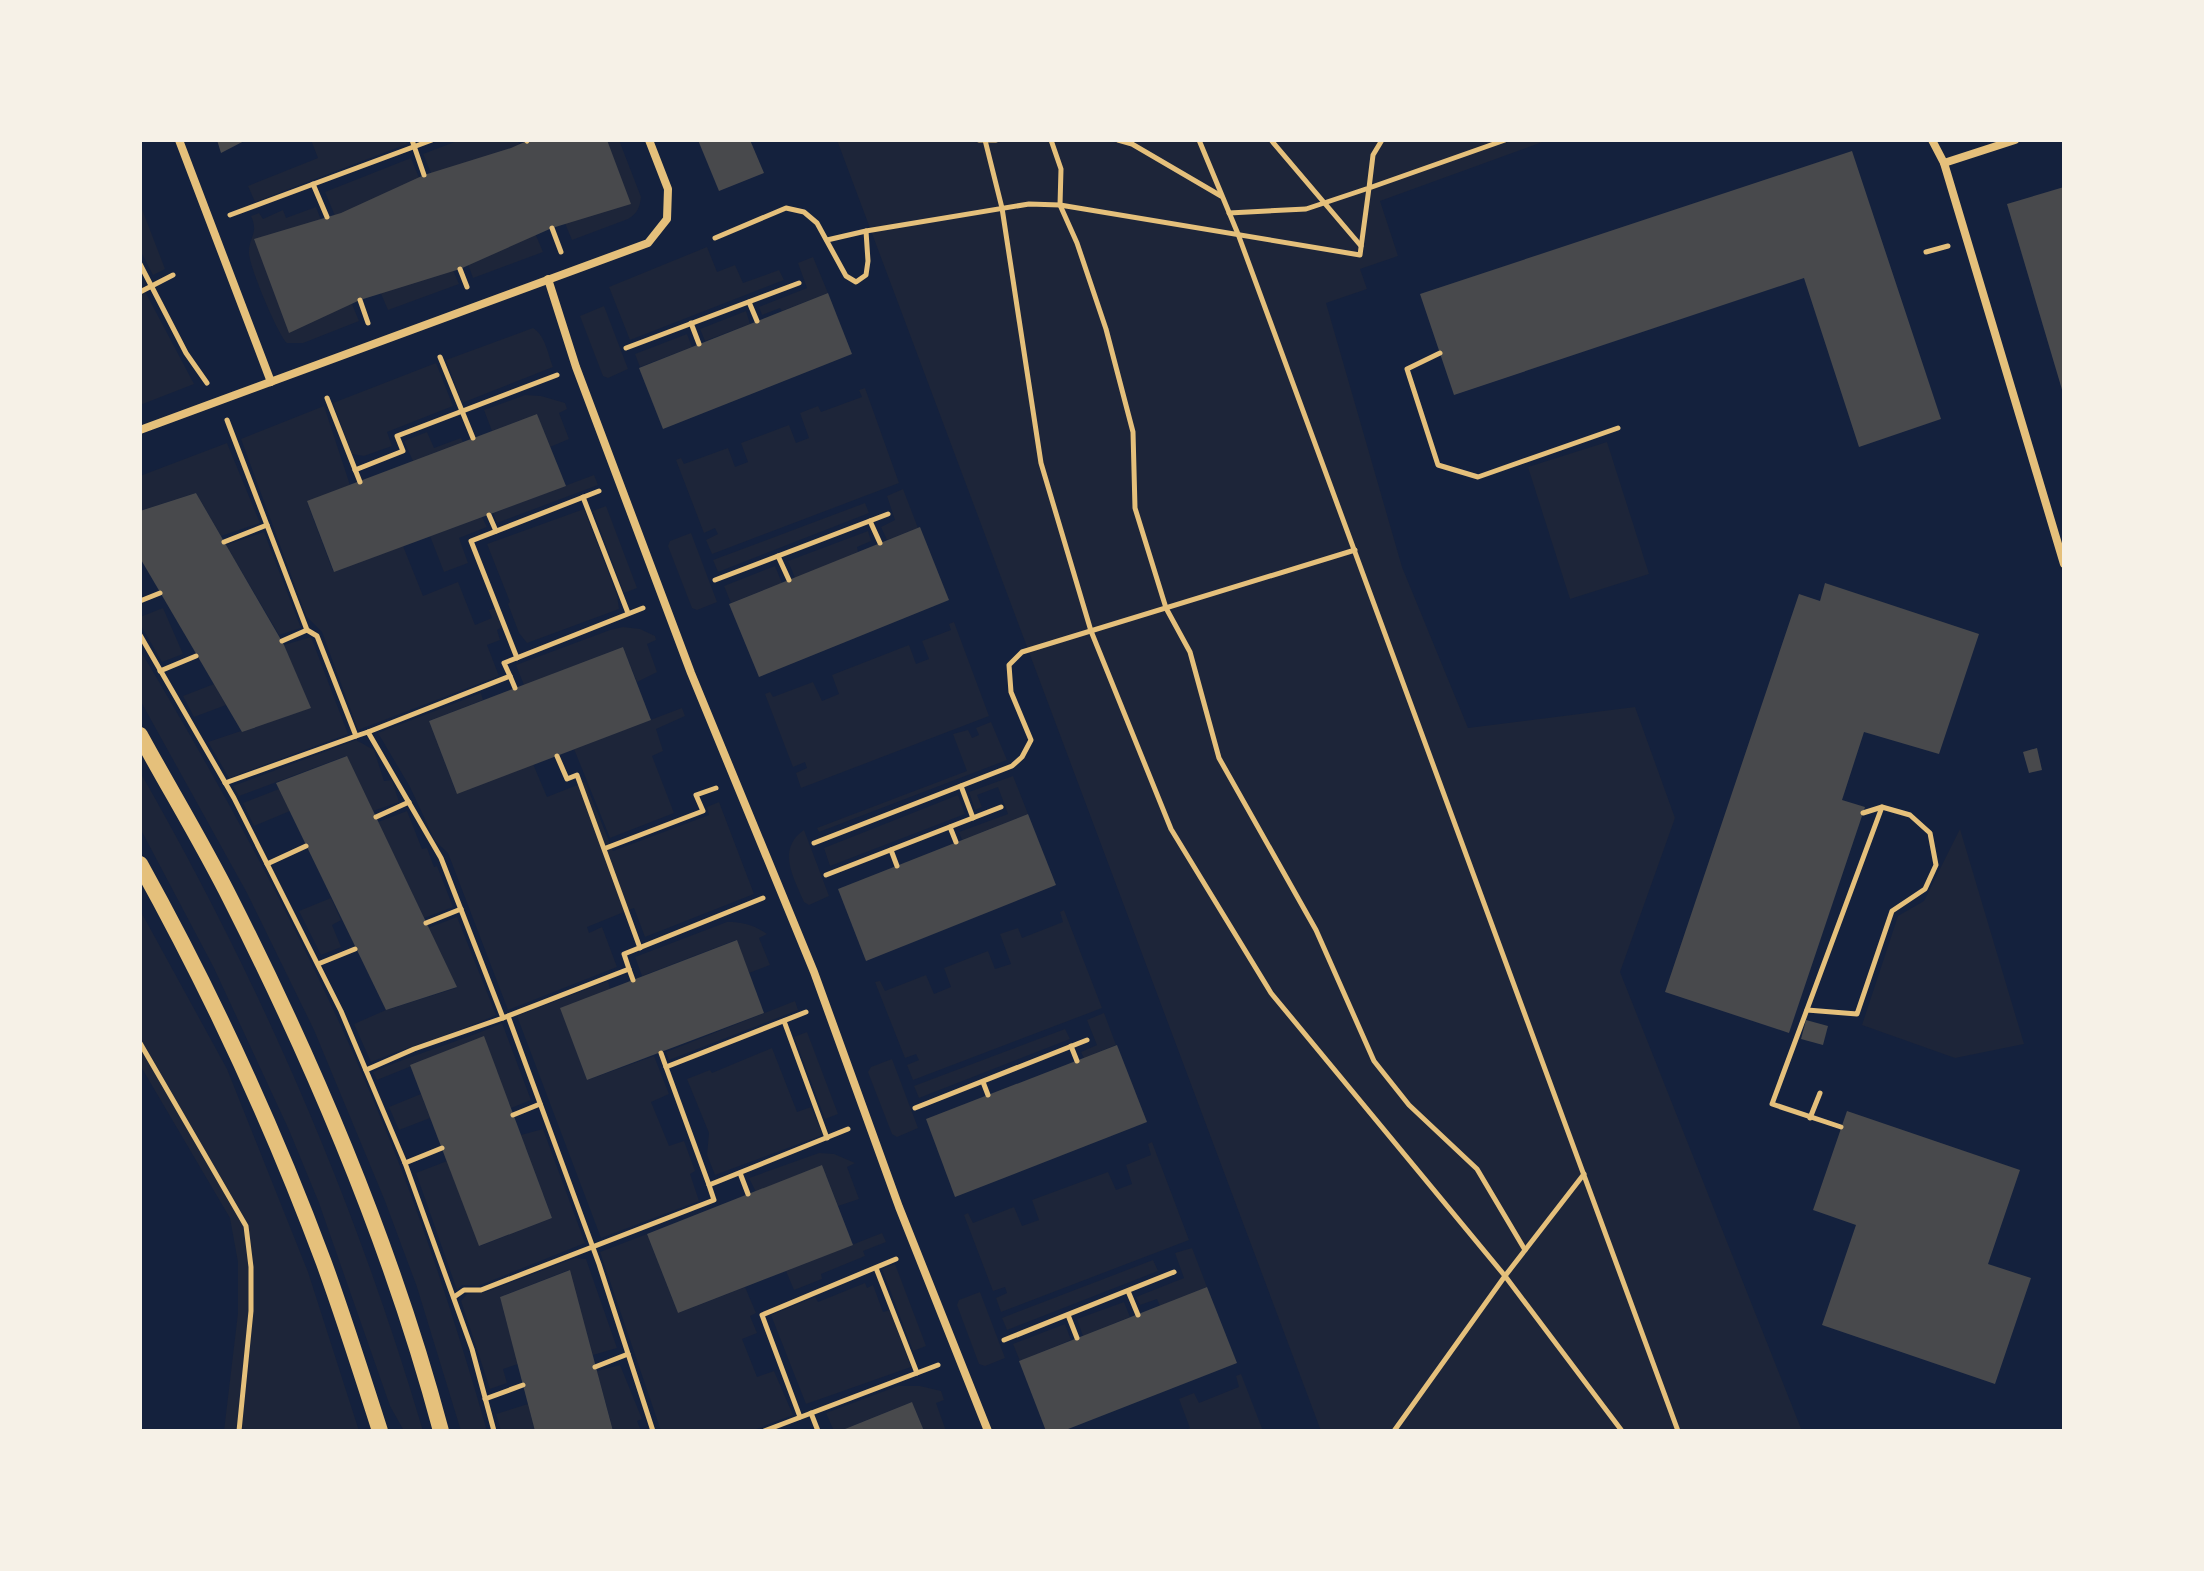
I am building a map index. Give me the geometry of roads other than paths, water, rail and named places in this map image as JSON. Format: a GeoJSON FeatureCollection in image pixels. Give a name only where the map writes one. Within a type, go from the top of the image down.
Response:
{"type":"FeatureCollection","features":[{"type":"Feature","properties":{"kind":"main road"},"geometry":{"type":"LineString","coordinates":[[140,735],[230,898],[305,1054],[355,1171],[425,1372],[441,1431]]}},
{"type":"Feature","properties":{"kind":"main road"},"geometry":{"type":"LineString","coordinates":[[140,864],[170,918],[247,1076],[324,1263],[380,1431]]}},
{"type":"Feature","properties":{"kind":"street"},"geometry":{"type":"LineString","coordinates":[[179,140],[271,382]]}},
{"type":"Feature","properties":{"kind":"street"},"geometry":{"type":"LineString","coordinates":[[140,430],[648,243],[667,219],[668,189],[649,140]]}},
{"type":"Feature","properties":{"kind":"street"},"geometry":{"type":"LineString","coordinates":[[1932,140],[1944,163],[2064,564]]}},
{"type":"Feature","properties":{"kind":"street"},"geometry":{"type":"LineString","coordinates":[[1944,163],[2015,140]]}},
{"type":"Feature","properties":{"kind":"street"},"geometry":{"type":"LineString","coordinates":[[548,279],[576,367],[664,599],[825,1005],[916,1251],[988,1431]]}}]}
